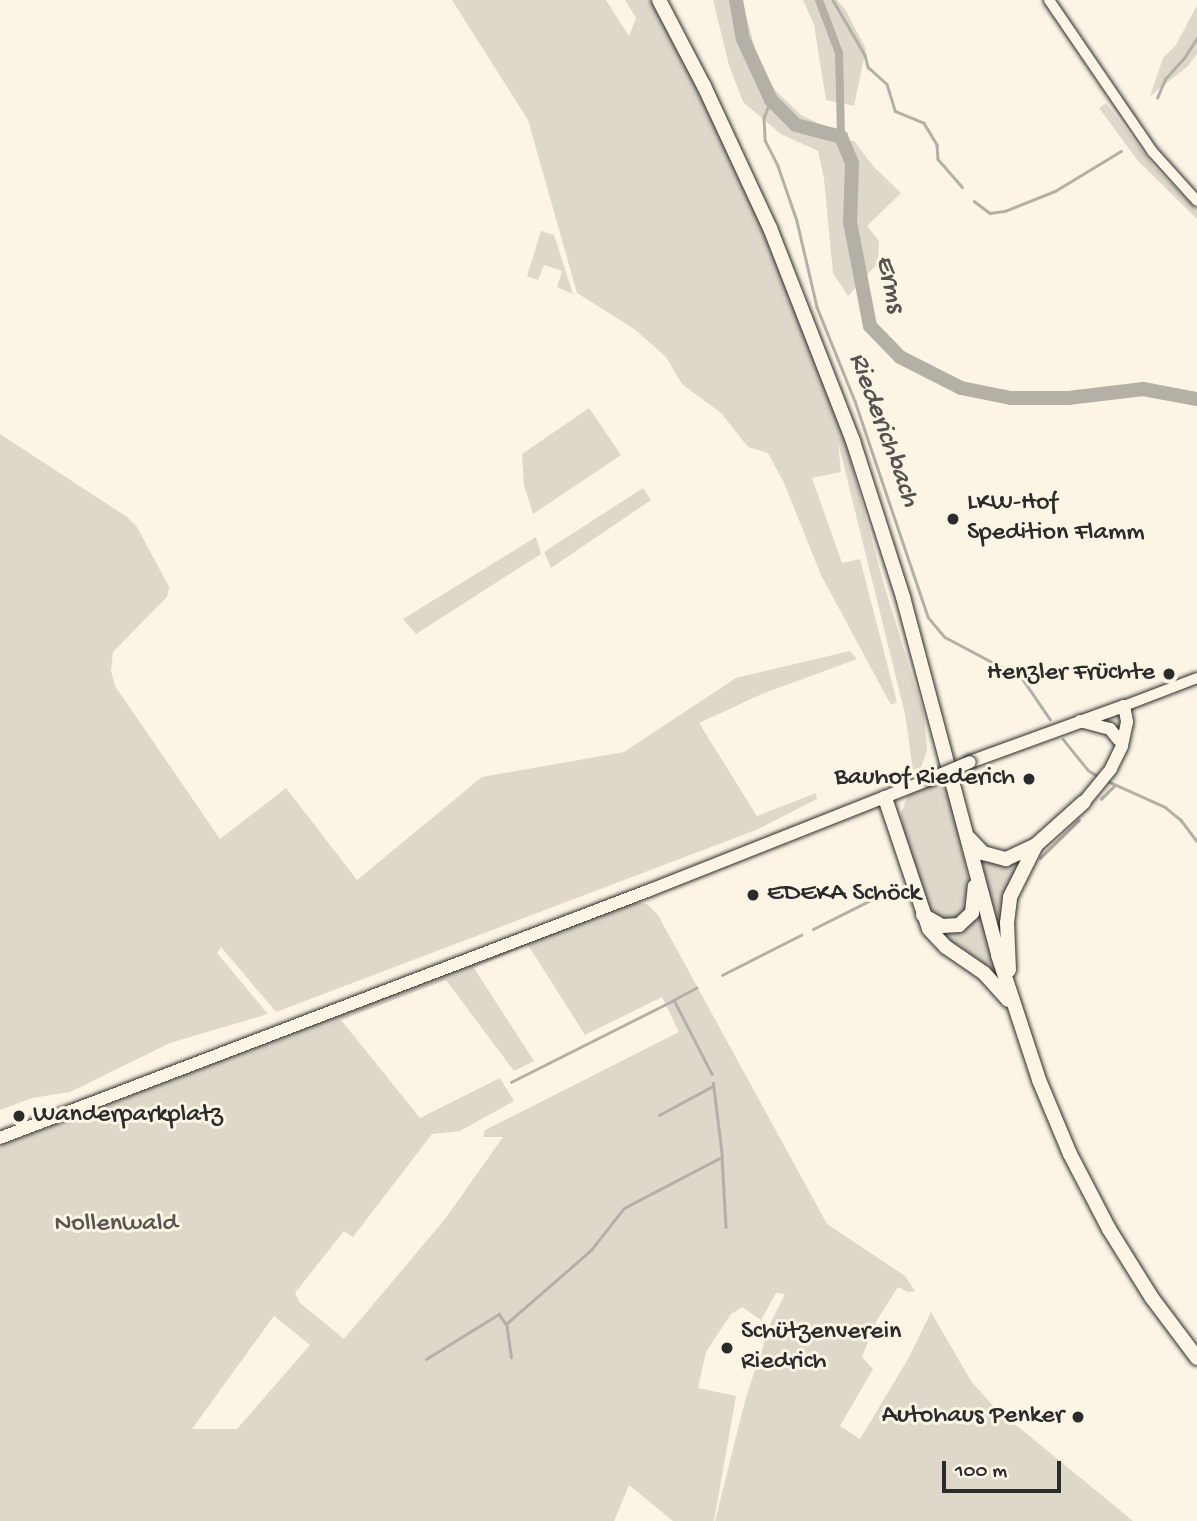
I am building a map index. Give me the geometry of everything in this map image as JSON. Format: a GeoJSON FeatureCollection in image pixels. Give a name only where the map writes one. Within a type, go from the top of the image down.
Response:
{"type":"FeatureCollection","features":[{"type":"Feature","properties":{"kind":"highway"},"geometry":{"type":"LineString","coordinates":[[659,0],[708,95],[770,228],[837,395],[900,586],[1012,1001],[1049,1105],[1094,1203],[1137,1275],[1197,1358]]}},
{"type":"Feature","properties":{"kind":"highway"},"geometry":{"type":"LineString","coordinates":[[885,797],[922,914],[936,938],[985,973],[1012,1001]]}},
{"type":"Feature","properties":{"kind":"highway"},"geometry":{"type":"LineString","coordinates":[[967,834],[975,847],[994,858],[1006,859],[1036,845],[1084,802]]}},
{"type":"Feature","properties":{"kind":"highway"},"geometry":{"type":"LineString","coordinates":[[1012,1001],[1008,909],[1014,884],[1036,845]]}},
{"type":"Feature","properties":{"kind":"highway"},"geometry":{"type":"LineString","coordinates":[[922,914],[942,926],[950,927],[966,920],[975,905],[974,863]]}},
{"type":"Feature","properties":{"kind":"main road"},"geometry":{"type":"LineString","coordinates":[[0,1138],[970,762],[1124,706],[1126,730],[1111,769],[1084,802]]}},
{"type":"Feature","properties":{"kind":"main road"},"geometry":{"type":"LineString","coordinates":[[1110,711],[1119,746]]}},
{"type":"Feature","properties":{"kind":"main road"},"geometry":{"type":"LineString","coordinates":[[1080,721],[1104,726],[1119,746]]}},
{"type":"Feature","properties":{"kind":"street"},"geometry":{"type":"LineString","coordinates":[[1051,3],[1152,151],[1197,201]]}},
{"type":"Feature","properties":{"kind":"street"},"geometry":{"type":"LineString","coordinates":[[1124,706],[1197,678]]}},
{"type":"Feature","properties":{"kind":"green space"},"geometry":{"type":"Polygon","coordinates":[[[452,0],[606,0],[629,36],[636,18],[625,0],[653,0],[691,71],[749,193],[842,428],[884,585],[924,715],[927,750],[921,767],[913,770],[905,714],[838,442],[841,472],[812,478],[842,563],[860,559],[897,702],[891,705],[821,575],[784,483],[768,453],[748,447],[721,413],[682,384],[666,357],[633,328],[577,293],[528,120],[452,0]]]}},
{"type":"Feature","properties":{"kind":"green space"},"geometry":{"type":"Polygon","coordinates":[[[713,0],[742,0],[759,63],[775,90],[801,115],[826,127],[830,140],[854,141],[873,166],[901,193],[867,226],[879,241],[878,263],[848,296],[833,273],[824,179],[818,151],[781,134],[743,102],[729,65],[713,0]]]}},
{"type":"Feature","properties":{"kind":"green space"},"geometry":{"type":"Polygon","coordinates":[[[803,0],[837,0],[845,9],[866,49],[854,106],[826,100],[814,25],[803,0]]]}},
{"type":"Feature","properties":{"kind":"green space"},"geometry":{"type":"Polygon","coordinates":[[[1197,5],[1197,54],[1187,67],[1150,96],[1163,58],[1176,45],[1197,5]]]}},
{"type":"Feature","properties":{"kind":"green space"},"geometry":{"type":"Polygon","coordinates":[[[1106,103],[1155,168],[1197,209],[1197,219],[1138,161],[1099,108],[1106,103]]]}},
{"type":"Feature","properties":{"kind":"green space"},"geometry":{"type":"Polygon","coordinates":[[[541,231],[554,235],[573,294],[557,287],[562,271],[544,265],[538,280],[527,276],[541,231]]]}},
{"type":"Feature","properties":{"kind":"green space"},"geometry":{"type":"Polygon","coordinates":[[[589,408],[621,455],[533,514],[524,485],[522,454],[589,408]]]}},
{"type":"Feature","properties":{"kind":"green space"},"geometry":{"type":"Polygon","coordinates":[[[0,434],[127,517],[137,527],[169,587],[167,597],[113,652],[111,671],[115,686],[220,839],[286,788],[357,880],[482,777],[624,752],[736,678],[850,651],[857,659],[762,694],[699,723],[757,816],[816,793],[817,799],[756,830],[276,1012],[221,947],[217,953],[268,1014],[170,1043],[70,1092],[32,1098],[0,1110],[0,434]]]}},
{"type":"Feature","properties":{"kind":"green space"},"geometry":{"type":"Polygon","coordinates":[[[643,488],[651,500],[551,568],[544,552],[643,488]]]}},
{"type":"Feature","properties":{"kind":"green space"},"geometry":{"type":"Polygon","coordinates":[[[536,537],[541,554],[416,634],[403,619],[536,537]]]}},
{"type":"Feature","properties":{"kind":"green space"},"geometry":{"type":"Polygon","coordinates":[[[947,780],[970,887],[970,904],[955,922],[931,917],[905,841],[901,814],[908,795],[947,780]]]}},
{"type":"Feature","properties":{"kind":"green space"},"geometry":{"type":"Polygon","coordinates":[[[978,853],[1022,858],[1002,928],[998,929],[978,853]]]}},
{"type":"Feature","properties":{"kind":"green space","name":"Nollenwald"},"geometry":{"type":"Polygon","coordinates":[[[632,902],[647,904],[658,915],[827,1224],[905,1276],[915,1291],[908,1292],[898,1287],[877,1320],[862,1357],[873,1369],[840,1426],[860,1439],[908,1359],[931,1312],[971,1381],[994,1407],[1133,1521],[715,1521],[746,1397],[771,1322],[785,1294],[776,1293],[761,1320],[742,1307],[731,1314],[706,1352],[698,1388],[736,1396],[714,1521],[673,1521],[629,1485],[614,1521],[0,1521],[0,1146],[632,902]],[[528,945],[474,968],[534,1061],[514,1071],[446,980],[341,1020],[420,1118],[500,1078],[514,1101],[460,1131],[432,1134],[353,1237],[344,1231],[295,1293],[299,1302],[344,1339],[445,1219],[503,1137],[483,1137],[485,1130],[679,1032],[662,997],[585,1035],[528,945]],[[274,1316],[192,1429],[237,1429],[310,1345],[274,1316]]]}},
{"type":"Feature","properties":{"kind":"green space"},"geometry":{"type":"Polygon","coordinates":[[[978,911],[987,934],[998,980],[949,944],[935,929],[978,911]]]}},
{"type":"Feature","properties":{"kind":"waterway","name":"Erms"},"geometry":{"type":"LineString","coordinates":[[736,0],[743,39],[771,100],[796,125],[841,137],[852,163],[850,222],[870,326],[900,357],[961,388],[1011,398],[1068,398],[1143,389],[1197,399]]}},
{"type":"Feature","properties":{"kind":"waterway"},"geometry":{"type":"LineString","coordinates":[[819,0],[839,53],[841,137]]}},
{"type":"Feature","properties":{"kind":"waterway"},"geometry":{"type":"LineString","coordinates":[[833,0],[865,55],[868,67],[887,84],[895,111],[924,123],[937,145],[938,159],[962,187]]}},
{"type":"Feature","properties":{"kind":"waterway"},"geometry":{"type":"LineString","coordinates":[[1157,98],[1165,79],[1197,38]]}},
{"type":"Feature","properties":{"kind":"waterway","name":"Riederichbach"},"geometry":{"type":"LineString","coordinates":[[771,100],[764,118],[765,140],[778,166],[797,221],[817,307],[855,401],[928,617],[945,637],[1022,678],[1050,719]]}},
{"type":"Feature","properties":{"kind":"waterway"},"geometry":{"type":"LineString","coordinates":[[974,201],[990,213],[1005,211],[1055,191],[1121,151]]}},
{"type":"Feature","properties":{"kind":"waterway","name":"Riederichbach"},"geometry":{"type":"LineString","coordinates":[[1063,739],[1088,770],[1099,777]]}},
{"type":"Feature","properties":{"kind":"waterway","name":"Riederichbach"},"geometry":{"type":"LineString","coordinates":[[1105,780],[1165,807],[1181,820],[1197,841]]}},
{"type":"Feature","properties":{"kind":"waterway"},"geometry":{"type":"LineString","coordinates":[[1101,799],[1114,786]]}},
{"type":"Feature","properties":{"kind":"waterway"},"geometry":{"type":"LineString","coordinates":[[1040,858],[1079,820]]}},
{"type":"Feature","properties":{"kind":"waterway"},"geometry":{"type":"LineString","coordinates":[[813,929],[871,900]]}},
{"type":"Feature","properties":{"kind":"waterway"},"geometry":{"type":"LineString","coordinates":[[722,975],[801,935]]}},
{"type":"Feature","properties":{"kind":"waterway"},"geometry":{"type":"LineString","coordinates":[[697,988],[674,1000],[712,1074]]}},
{"type":"Feature","properties":{"kind":"waterway"},"geometry":{"type":"LineString","coordinates":[[511,1082],[674,1000]]}},
{"type":"Feature","properties":{"kind":"waterway"},"geometry":{"type":"LineString","coordinates":[[511,1358],[506,1324],[591,1250],[624,1208],[722,1157],[713,1084]]}},
{"type":"Feature","properties":{"kind":"waterway"},"geometry":{"type":"LineString","coordinates":[[659,1115],[713,1086]]}},
{"type":"Feature","properties":{"kind":"waterway"},"geometry":{"type":"LineString","coordinates":[[722,1157],[726,1227]]}},
{"type":"Feature","properties":{"kind":"waterway"},"geometry":{"type":"LineString","coordinates":[[426,1359],[499,1314],[506,1324]]}},
{"type":"Feature","properties":{"kind":"place","name":"LKW-Hof Spedition Flamm"},"geometry":{"type":"Point","coordinates":[953,519]}},
{"type":"Feature","properties":{"kind":"place","name":"Henzler Früchte"},"geometry":{"type":"Point","coordinates":[1169,674]}},
{"type":"Feature","properties":{"kind":"place","name":"Bauhof Riederich"},"geometry":{"type":"Point","coordinates":[1029,779]}},
{"type":"Feature","properties":{"kind":"place","name":"EDEKA Schöck"},"geometry":{"type":"Point","coordinates":[753,895]}},
{"type":"Feature","properties":{"kind":"place","name":"Wanderparkplatz"},"geometry":{"type":"Point","coordinates":[19,1116]}},
{"type":"Feature","properties":{"kind":"place","name":"Schützenverein Riedrich"},"geometry":{"type":"Point","coordinates":[727,1348]}},
{"type":"Feature","properties":{"kind":"place","name":"Autohaus Penker"},"geometry":{"type":"Point","coordinates":[1078,1417]}}]}
